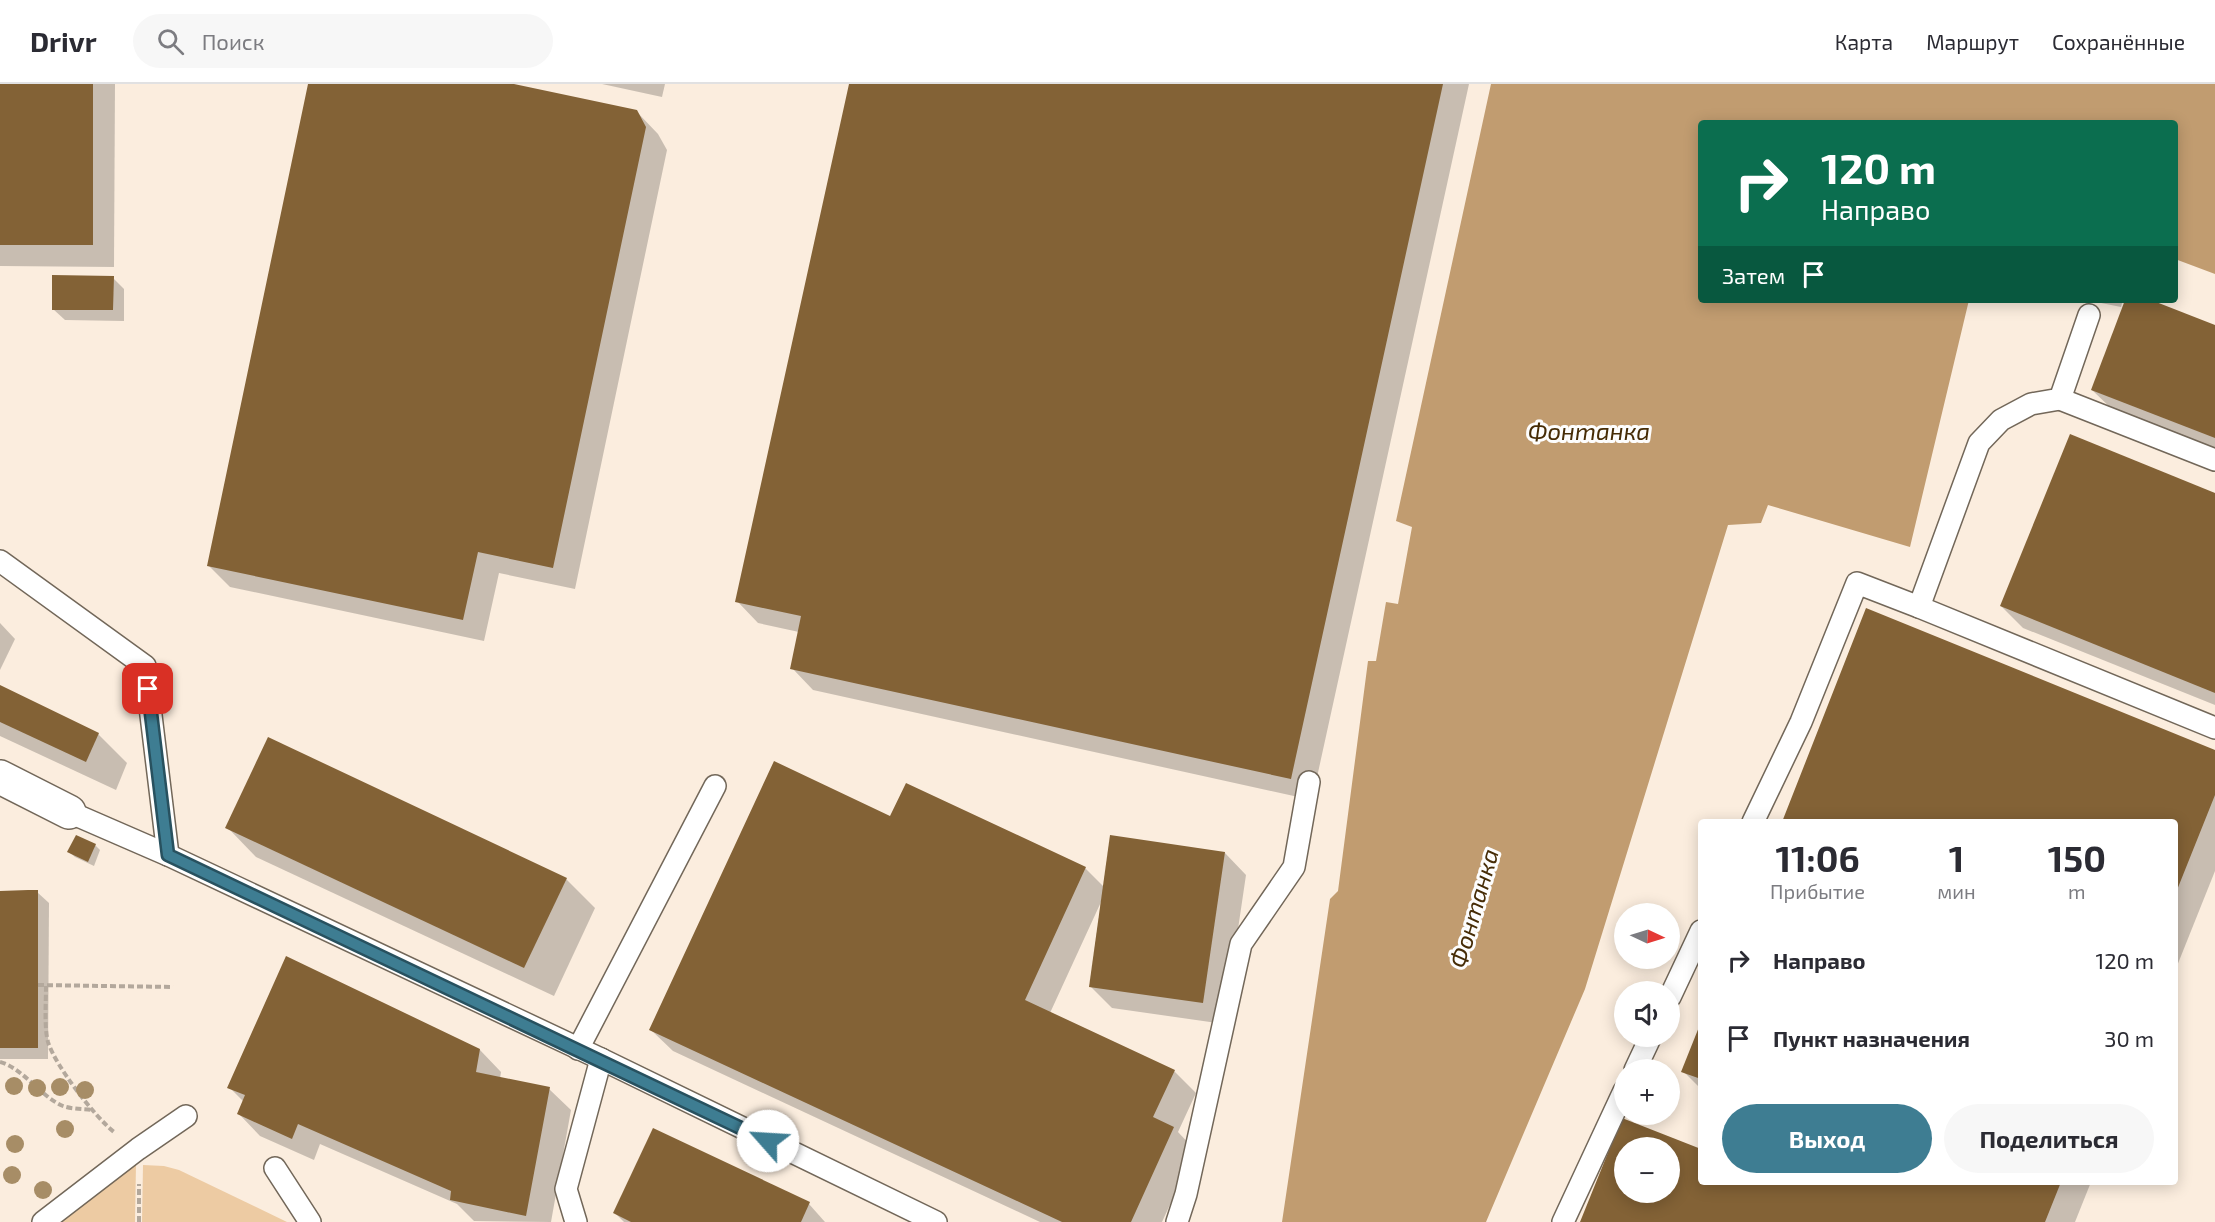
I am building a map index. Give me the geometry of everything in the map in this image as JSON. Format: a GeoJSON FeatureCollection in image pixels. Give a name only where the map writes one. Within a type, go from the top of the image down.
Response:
{"type":"FeatureCollection","features":[{"type":"Feature","properties":{"kind":"street"},"geometry":{"type":"LineString","coordinates":[[0,777],[69,812]]}},
{"type":"Feature","properties":{"kind":"lane"},"geometry":{"type":"LineString","coordinates":[[2060,399],[2089,315]]}},
{"type":"Feature","properties":{"kind":"lane"},"geometry":{"type":"LineString","coordinates":[[1919,607],[1979,443],[2001,420],[2031,404],[2060,399],[2215,460]]}},
{"type":"Feature","properties":{"kind":"lane"},"geometry":{"type":"LineString","coordinates":[[0,561],[145,666],[168,855]]}},
{"type":"Feature","properties":{"kind":"lane"},"geometry":{"type":"LineString","coordinates":[[1754,819],[1801,722],[1857,583],[2215,728]]}},
{"type":"Feature","properties":{"kind":"lane"},"geometry":{"type":"LineString","coordinates":[[1177,1222],[1186,1194],[1241,944],[1294,867],[1308,782]]}},
{"type":"Feature","properties":{"kind":"lane"},"geometry":{"type":"LineString","coordinates":[[578,1049],[715,786]]}},
{"type":"Feature","properties":{"kind":"lane"},"geometry":{"type":"LineString","coordinates":[[69,812],[168,855],[601,1059],[936,1222]]}},
{"type":"Feature","properties":{"kind":"lane"},"geometry":{"type":"LineString","coordinates":[[1678,981],[1698,937]]}},
{"type":"Feature","properties":{"kind":"lane"},"geometry":{"type":"LineString","coordinates":[[576,1222],[566,1189],[601,1059]]}},
{"type":"Feature","properties":{"kind":"lane"},"geometry":{"type":"LineString","coordinates":[[1563,1222],[1614,1112]]}},
{"type":"Feature","properties":{"kind":"lane"},"geometry":{"type":"LineString","coordinates":[[43,1222],[138,1149],[186,1116]]}},
{"type":"Feature","properties":{"kind":"lane"},"geometry":{"type":"LineString","coordinates":[[275,1168],[310,1222]]}},
{"type":"Feature","properties":{"kind":"path"},"geometry":{"type":"LineString","coordinates":[[38,985],[173,987]]}},
{"type":"Feature","properties":{"kind":"path"},"geometry":{"type":"LineString","coordinates":[[46,986],[47,1040],[53,1054],[104,1124],[138,1149]]}},
{"type":"Feature","properties":{"kind":"path"},"geometry":{"type":"LineString","coordinates":[[0,1062],[12,1066],[24,1078],[63,1106],[93,1110]]}},
{"type":"Feature","properties":{"kind":"shaded area"},"geometry":{"type":"Polygon","coordinates":[[[136,1164],[135,1222],[55,1222],[127,1165],[136,1164]]]}},
{"type":"Feature","properties":{"kind":"shaded area"},"geometry":{"type":"Polygon","coordinates":[[[143,1165],[164,1166],[179,1170],[287,1222],[142,1222],[143,1165]]]}},
{"type":"Feature","properties":{"kind":"water","name":"Фонтанка"},"geometry":{"type":"Polygon","coordinates":[[[1491,84],[2215,84],[2215,274],[2178,260],[2178,120],[1698,120],[1698,303],[1968,303],[1910,547],[1768,505],[1761,523],[1728,525],[1585,989],[1486,1222],[1282,1222],[1330,899],[1338,891],[1368,661],[1376,661],[1386,602],[1398,604],[1412,527],[1396,521],[1491,84]]]}},
{"type":"Feature","properties":{"kind":"building"},"geometry":{"type":"Polygon","coordinates":[[[0,84],[93,84],[93,245],[0,245],[0,84]]]}},
{"type":"Feature","properties":{"kind":"building"},"geometry":{"type":"Polygon","coordinates":[[[308,84],[514,84],[637,110],[646,127],[553,568],[478,552],[463,620],[207,566],[308,84]]]}},
{"type":"Feature","properties":{"kind":"building"},"geometry":{"type":"Polygon","coordinates":[[[849,84],[1443,84],[1291,779],[790,669],[801,616],[735,602],[849,84]]]}},
{"type":"Feature","properties":{"kind":"building"},"geometry":{"type":"Polygon","coordinates":[[[52,275],[114,276],[113,310],[52,310],[52,275]]]}},
{"type":"Feature","properties":{"kind":"building"},"geometry":{"type":"Polygon","coordinates":[[[2124,303],[2159,303],[2215,325],[2215,438],[2091,390],[2124,303]]]}},
{"type":"Feature","properties":{"kind":"building"},"geometry":{"type":"Polygon","coordinates":[[[2070,434],[2215,493],[2215,693],[2000,606],[2070,434]]]}},
{"type":"Feature","properties":{"kind":"building"},"geometry":{"type":"Polygon","coordinates":[[[1866,608],[2215,750],[2215,795],[2178,888],[2178,819],[1783,819],[1866,608]]]}},
{"type":"Feature","properties":{"kind":"building"},"geometry":{"type":"Polygon","coordinates":[[[0,685],[99,733],[86,762],[0,722],[0,685]]]}},
{"type":"Feature","properties":{"kind":"building"},"geometry":{"type":"Polygon","coordinates":[[[268,737],[567,878],[524,968],[225,828],[268,737]]]}},
{"type":"Feature","properties":{"kind":"building"},"geometry":{"type":"Polygon","coordinates":[[[774,761],[890,816],[906,783],[1086,867],[1025,1000],[1175,1070],[1153,1117],[1174,1127],[1131,1222],[1062,1222],[649,1030],[774,761]]]}},
{"type":"Feature","properties":{"kind":"building"},"geometry":{"type":"Polygon","coordinates":[[[76,835],[96,844],[88,862],[67,852],[76,835]]]}},
{"type":"Feature","properties":{"kind":"building"},"geometry":{"type":"Polygon","coordinates":[[[1110,835],[1225,852],[1203,1003],[1089,987],[1110,835]]]}},
{"type":"Feature","properties":{"kind":"building"},"geometry":{"type":"Polygon","coordinates":[[[38,890],[38,1048],[0,1048],[0,891],[38,890]]]}},
{"type":"Feature","properties":{"kind":"building"},"geometry":{"type":"Polygon","coordinates":[[[286,956],[480,1049],[476,1072],[550,1087],[526,1216],[450,1200],[451,1191],[298,1124],[292,1139],[237,1114],[245,1095],[227,1088],[286,956]]]}},
{"type":"Feature","properties":{"kind":"building"},"geometry":{"type":"Polygon","coordinates":[[[1698,1030],[1698,1078],[1681,1072],[1698,1030]]]}},
{"type":"Feature","properties":{"kind":"building"},"geometry":{"type":"Polygon","coordinates":[[[1619,1125],[1640,1125],[1670,1137],[1614,1137],[1619,1125]]]}},
{"type":"Feature","properties":{"kind":"building"},"geometry":{"type":"Polygon","coordinates":[[[653,1128],[810,1202],[801,1222],[631,1222],[613,1213],[653,1128]]]}},
{"type":"Feature","properties":{"kind":"building"},"geometry":{"type":"Polygon","coordinates":[[[1614,1138],[1614,1203],[1680,1203],[1680,1141],[1698,1148],[1698,1185],[2060,1185],[2045,1222],[1580,1222],[1614,1138]]]}},
{"type":"Feature","properties":{"kind":"route"},"geometry":{"type":"LineString","coordinates":[[148,689],[168,855],[601,1059],[768,1141]]}}]}
